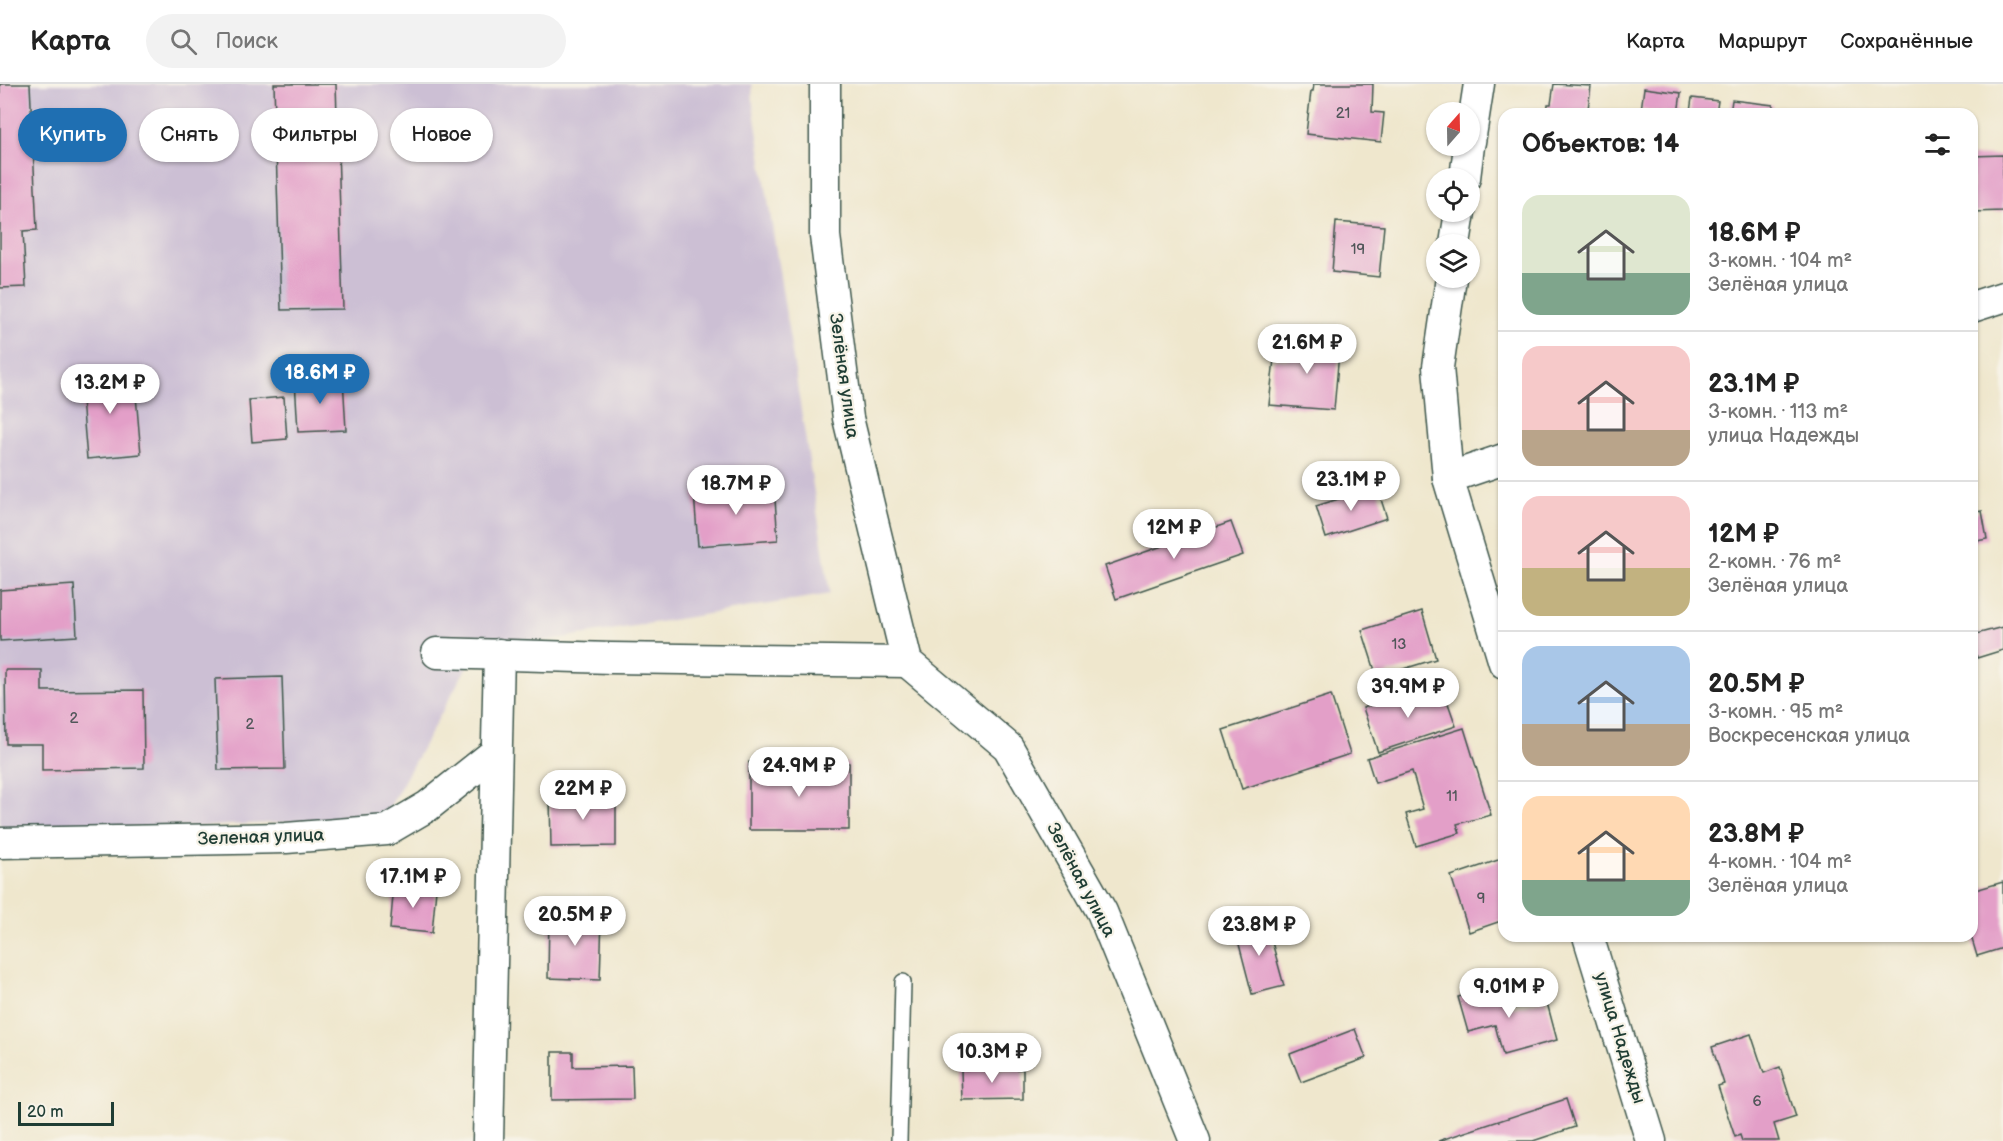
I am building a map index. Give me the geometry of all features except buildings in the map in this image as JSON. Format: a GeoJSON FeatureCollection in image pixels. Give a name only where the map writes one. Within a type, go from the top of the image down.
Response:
{"type":"FeatureCollection","features":[{"type":"Feature","properties":{"kind":"street","name":"Зелёная улица"},"geometry":{"type":"LineString","coordinates":[[825,84],[825,236],[848,418],[907,662],[1008,747],[1102,912],[1196,1141]]}},
{"type":"Feature","properties":{"kind":"street"},"geometry":{"type":"LineString","coordinates":[[1476,102],[1479,84]]}},
{"type":"Feature","properties":{"kind":"street"},"geometry":{"type":"LineString","coordinates":[[1449,288],[1438,367],[1448,478],[1498,643]]}},
{"type":"Feature","properties":{"kind":"street"},"geometry":{"type":"LineString","coordinates":[[1978,305],[2003,297]]}},
{"type":"Feature","properties":{"kind":"street"},"geometry":{"type":"LineString","coordinates":[[1448,478],[1498,461]]}},
{"type":"Feature","properties":{"kind":"street"},"geometry":{"type":"LineString","coordinates":[[437,653],[907,662]]}},
{"type":"Feature","properties":{"kind":"street"},"geometry":{"type":"LineString","coordinates":[[488,1141],[498,654]]}},
{"type":"Feature","properties":{"kind":"street","name":"Зеленая улица"},"geometry":{"type":"LineString","coordinates":[[0,843],[286,838],[387,830],[428,806],[496,752]]}},
{"type":"Feature","properties":{"kind":"street","name":"улица Надежды"},"geometry":{"type":"LineString","coordinates":[[1590,942],[1651,1141]]}},
{"type":"Feature","properties":{"kind":"lane"},"geometry":{"type":"LineString","coordinates":[[899,1141],[903,982]]}},
{"type":"Feature","properties":{"kind":"shaded area"},"geometry":{"type":"Polygon","coordinates":[[[0,84],[752,84],[753,105],[830,594],[475,652],[383,819],[365,818],[0,837],[0,84]]]}}]}
